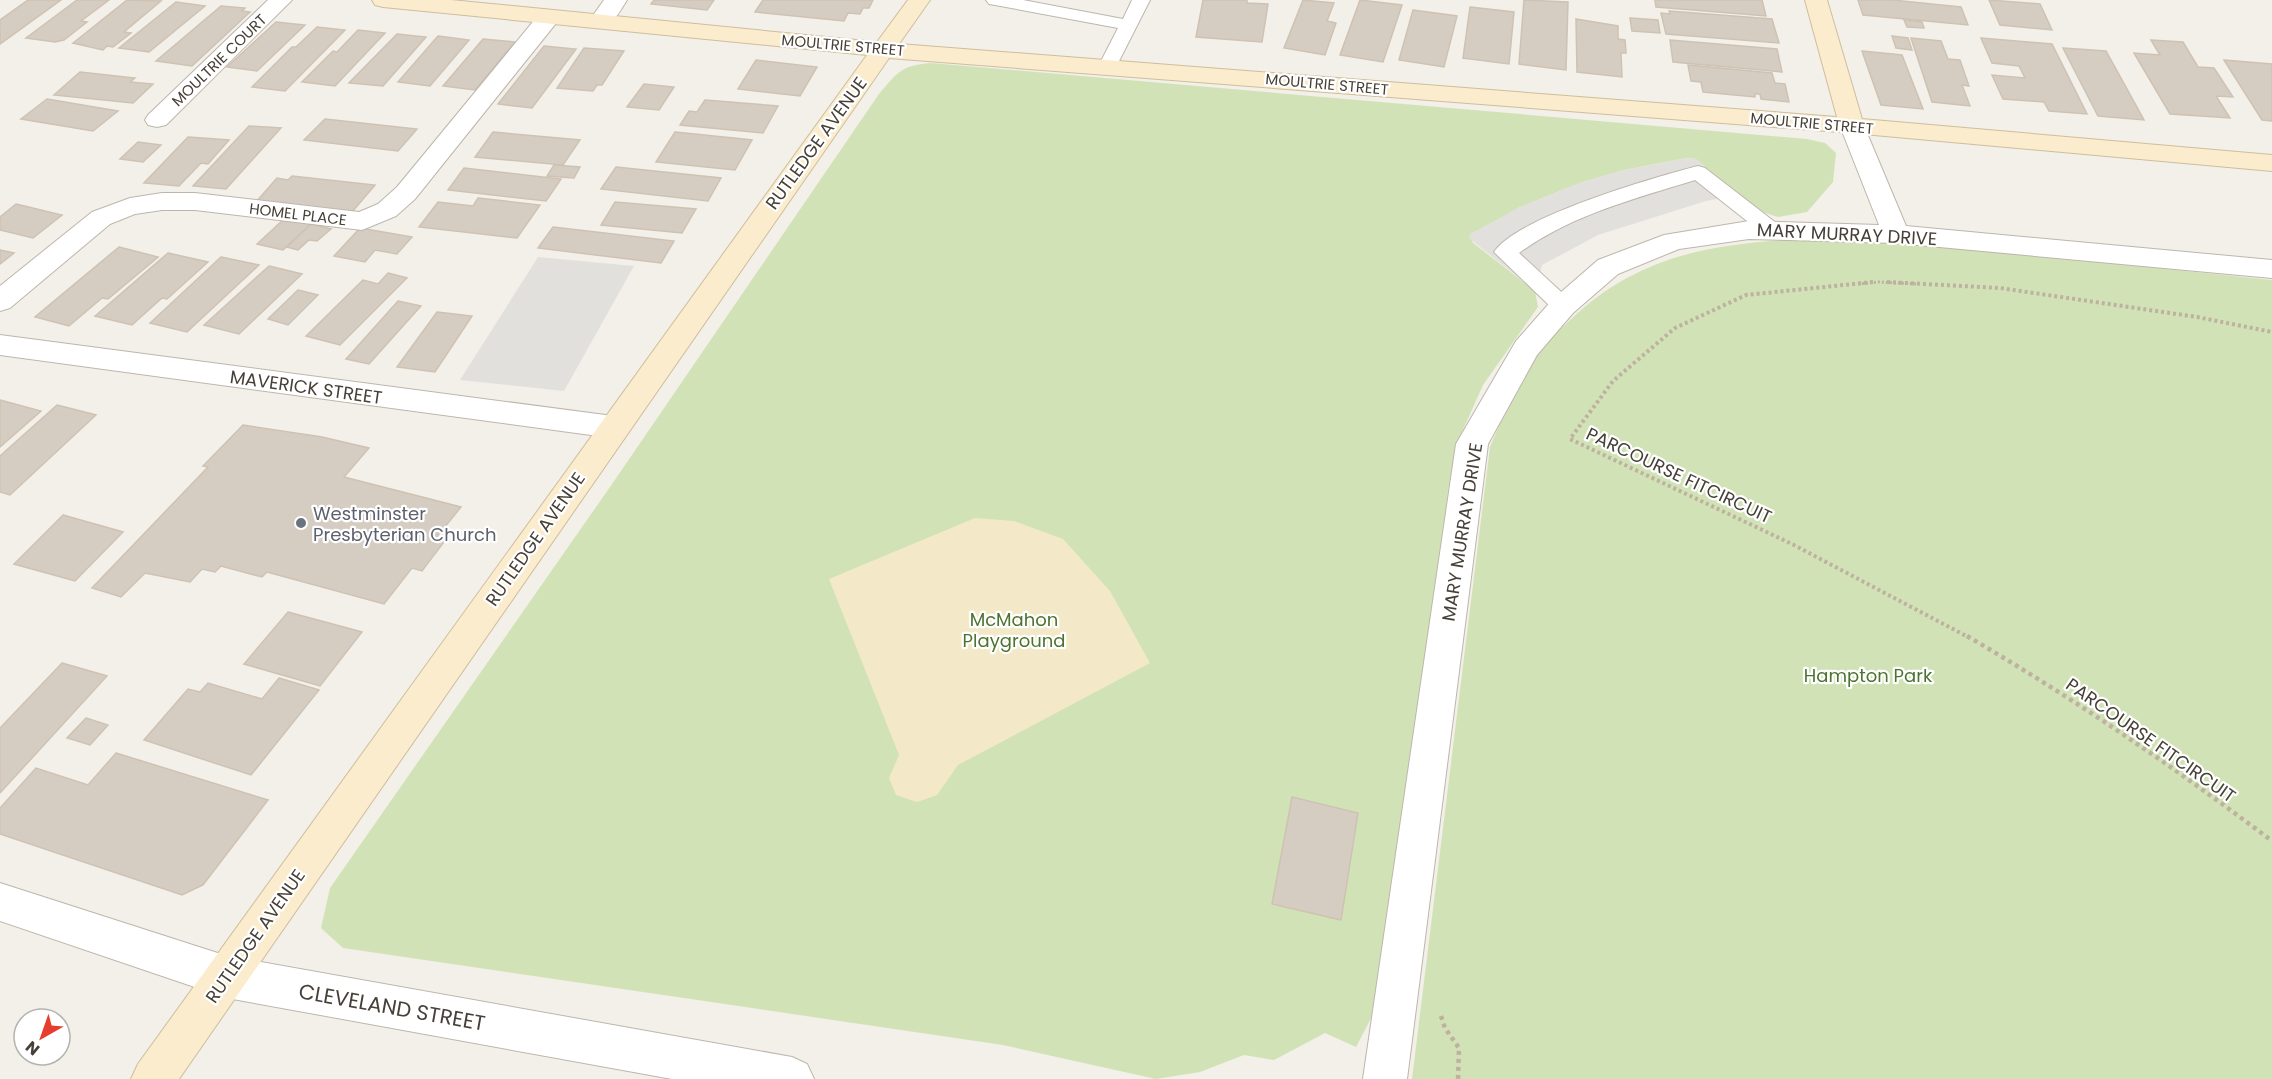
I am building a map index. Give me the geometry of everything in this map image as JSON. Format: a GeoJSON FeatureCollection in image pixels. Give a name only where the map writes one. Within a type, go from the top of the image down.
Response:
{"type":"FeatureCollection","features":[{"type":"Feature","properties":{"kind":"street","name":"MOULTRIE COURT"},"geometry":{"type":"LineString","coordinates":[[157,120],[281,0]]}},
{"type":"Feature","properties":{"kind":"street","name":"MOULTRIE STREET"},"geometry":{"type":"LineString","coordinates":[[383,0],[883,50],[1852,126],[2272,163]]}},
{"type":"Feature","properties":{"kind":"street"},"geometry":{"type":"LineString","coordinates":[[600,21],[616,0]]}},
{"type":"Feature","properties":{"kind":"street","name":"RUTLEDGE AVENUE"},"geometry":{"type":"LineString","coordinates":[[153,1079],[613,427],[919,0]]}},
{"type":"Feature","properties":{"kind":"street"},"geometry":{"type":"LineString","coordinates":[[1816,0],[1852,126],[1896,234]]}},
{"type":"Feature","properties":{"kind":"street","name":"HOMEL PLACE"},"geometry":{"type":"LineString","coordinates":[[0,302],[101,218],[116,210],[153,202],[185,200],[348,221],[373,218],[387,210],[406,193],[549,17]]}},
{"type":"Feature","properties":{"kind":"street","name":"MARY MURRAY DRIVE"},"geometry":{"type":"LineString","coordinates":[[1385,1079],[1472,444],[1526,348],[1563,306],[1608,267],[1674,241],[1749,230],[1896,234],[2272,269]]}},
{"type":"Feature","properties":{"kind":"street","name":"MAVERICK STREET"},"geometry":{"type":"LineString","coordinates":[[0,345],[613,427]]}},
{"type":"Feature","properties":{"kind":"street","name":"CLEVELAND STREET"},"geometry":{"type":"LineString","coordinates":[[0,902],[227,977],[792,1079]]}},
{"type":"Feature","properties":{"kind":"lane"},"geometry":{"type":"LineString","coordinates":[[995,0],[1128,25]]}},
{"type":"Feature","properties":{"kind":"lane"},"geometry":{"type":"LineString","coordinates":[[1107,67],[1141,0]]}},
{"type":"Feature","properties":{"kind":"lane"},"geometry":{"type":"LineString","coordinates":[[1563,306],[1506,252],[1520,241],[1562,218],[1698,172],[1773,231]]}},
{"type":"Feature","properties":{"kind":"path","name":"PARCOURSE FITCIRCUIT"},"geometry":{"type":"LineString","coordinates":[[2272,332],[2197,317],[2000,288],[1878,282],[1746,296],[1675,328],[1613,381],[1570,439],[1751,523],[1925,613],[2098,716],[2272,841]]}},
{"type":"Feature","properties":{"kind":"path"},"geometry":{"type":"LineString","coordinates":[[1438,1008],[1445,1028],[1459,1048],[1458,1079]]}},
{"type":"Feature","properties":{"kind":"green space","name":"McMahon Playground"},"geometry":{"type":"Polygon","coordinates":[[[931,63],[1807,139],[1825,143],[1836,153],[1833,182],[1807,212],[1778,217],[1756,210],[1696,159],[1687,158],[1624,170],[1580,183],[1518,208],[1472,242],[1535,291],[1538,307],[1483,385],[1458,441],[1449,484],[1418,736],[1377,1007],[1356,1047],[1325,1033],[1274,1060],[1244,1055],[1200,1072],[1156,1079],[1003,1045],[343,948],[321,928],[330,888],[610,487],[879,94],[900,71],[912,66],[931,63]]]}},
{"type":"Feature","properties":{"kind":"green space","name":"Hampton Park"},"geometry":{"type":"Polygon","coordinates":[[[1819,238],[1898,241],[2272,280],[2272,1079],[1412,1079],[1490,447],[1512,397],[1532,361],[1546,342],[1597,297],[1626,279],[1655,265],[1717,248],[1749,243],[1819,238]]]}},
{"type":"Feature","properties":{"kind":"sand"},"geometry":{"type":"Polygon","coordinates":[[[975,518],[1014,521],[1063,539],[1110,591],[1150,663],[958,765],[937,795],[917,802],[896,795],[889,778],[899,755],[829,579],[975,518]]]}},
{"type":"Feature","properties":{"kind":"shaded area"},"geometry":{"type":"Polygon","coordinates":[[[1687,158],[1696,159],[1756,210],[1723,198],[1706,201],[1598,235],[1542,265],[1535,291],[1469,238],[1470,234],[1518,208],[1580,183],[1624,170],[1687,158]]]}},
{"type":"Feature","properties":{"kind":"shaded area"},"geometry":{"type":"Polygon","coordinates":[[[538,257],[634,266],[564,391],[460,380],[538,257]]]}},
{"type":"Feature","properties":{"kind":"building"},"geometry":{"type":"Polygon","coordinates":[[[28,0],[61,0],[0,44],[0,20],[28,0]]]}},
{"type":"Feature","properties":{"kind":"building"},"geometry":{"type":"Polygon","coordinates":[[[77,0],[109,0],[81,21],[87,22],[64,40],[55,42],[26,38],[77,0]]]}},
{"type":"Feature","properties":{"kind":"building"},"geometry":{"type":"Polygon","coordinates":[[[127,0],[161,1],[124,32],[131,33],[113,47],[107,46],[103,50],[73,43],[127,0]]]}},
{"type":"Feature","properties":{"kind":"building"},"geometry":{"type":"Polygon","coordinates":[[[654,0],[714,0],[707,10],[651,4],[654,0]]]}},
{"type":"Feature","properties":{"kind":"building"},"geometry":{"type":"Polygon","coordinates":[[[763,0],[873,0],[869,8],[863,8],[860,14],[848,13],[844,21],[755,12],[763,0]]]}},
{"type":"Feature","properties":{"kind":"building"},"geometry":{"type":"Polygon","coordinates":[[[1203,0],[1247,0],[1247,3],[1268,4],[1262,42],[1196,37],[1203,0]]]}},
{"type":"Feature","properties":{"kind":"building"},"geometry":{"type":"Polygon","coordinates":[[[1303,0],[1334,3],[1327,21],[1336,23],[1325,55],[1284,48],[1303,0]]]}},
{"type":"Feature","properties":{"kind":"building"},"geometry":{"type":"Polygon","coordinates":[[[1360,0],[1402,5],[1383,62],[1340,55],[1360,0]]]}},
{"type":"Feature","properties":{"kind":"building"},"geometry":{"type":"Polygon","coordinates":[[[1524,0],[1568,2],[1566,70],[1519,64],[1524,0]]]}},
{"type":"Feature","properties":{"kind":"building"},"geometry":{"type":"Polygon","coordinates":[[[1655,0],[1762,0],[1766,16],[1656,7],[1655,0]]]}},
{"type":"Feature","properties":{"kind":"building"},"geometry":{"type":"Polygon","coordinates":[[[1858,0],[1892,0],[1961,7],[1968,25],[1863,15],[1858,0]]]}},
{"type":"Feature","properties":{"kind":"building"},"geometry":{"type":"Polygon","coordinates":[[[1989,0],[2040,4],[2052,30],[2000,25],[1989,0]]]}},
{"type":"Feature","properties":{"kind":"building"},"geometry":{"type":"Polygon","coordinates":[[[176,2],[205,6],[149,52],[119,48],[176,2]]]}},
{"type":"Feature","properties":{"kind":"building"},"geometry":{"type":"Polygon","coordinates":[[[221,6],[245,8],[242,11],[250,12],[192,66],[156,61],[221,6]]]}},
{"type":"Feature","properties":{"kind":"building"},"geometry":{"type":"Polygon","coordinates":[[[1470,7],[1514,12],[1509,64],[1463,58],[1470,7]]]}},
{"type":"Feature","properties":{"kind":"building"},"geometry":{"type":"Polygon","coordinates":[[[1413,10],[1457,16],[1444,67],[1399,60],[1413,10]]]}},
{"type":"Feature","properties":{"kind":"building"},"geometry":{"type":"Polygon","coordinates":[[[1669,11],[1772,19],[1779,43],[1666,34],[1661,13],[1670,14],[1669,11]]]}},
{"type":"Feature","properties":{"kind":"building"},"geometry":{"type":"Polygon","coordinates":[[[1630,18],[1658,20],[1660,33],[1632,31],[1630,18]]]}},
{"type":"Feature","properties":{"kind":"building"},"geometry":{"type":"Polygon","coordinates":[[[1576,19],[1618,26],[1618,39],[1625,40],[1626,53],[1621,53],[1622,77],[1577,72],[1576,19]]]}},
{"type":"Feature","properties":{"kind":"building"},"geometry":{"type":"Polygon","coordinates":[[[1904,20],[1922,22],[1924,28],[1907,27],[1904,20]]]}},
{"type":"Feature","properties":{"kind":"building"},"geometry":{"type":"Polygon","coordinates":[[[276,22],[305,25],[257,71],[227,67],[276,22]]]}},
{"type":"Feature","properties":{"kind":"building"},"geometry":{"type":"Polygon","coordinates":[[[317,27],[345,30],[285,91],[252,87],[292,47],[296,47],[317,27]]]}},
{"type":"Feature","properties":{"kind":"building"},"geometry":{"type":"Polygon","coordinates":[[[358,30],[385,33],[335,86],[302,82],[333,51],[337,52],[358,30]]]}},
{"type":"Feature","properties":{"kind":"building"},"geometry":{"type":"Polygon","coordinates":[[[397,34],[426,37],[383,86],[349,83],[397,34]]]}},
{"type":"Feature","properties":{"kind":"building"},"geometry":{"type":"Polygon","coordinates":[[[438,36],[469,40],[430,86],[398,82],[438,36]]]}},
{"type":"Feature","properties":{"kind":"building"},"geometry":{"type":"Polygon","coordinates":[[[1892,36],[1908,38],[1912,50],[1896,48],[1892,36]]]}},
{"type":"Feature","properties":{"kind":"building"},"geometry":{"type":"Polygon","coordinates":[[[1911,38],[1941,41],[1948,59],[1960,60],[1969,86],[1962,85],[1970,106],[1932,102],[1911,38]]]}},
{"type":"Feature","properties":{"kind":"building"},"geometry":{"type":"Polygon","coordinates":[[[1981,38],[2052,44],[2087,114],[2049,111],[2044,102],[2003,99],[1992,75],[2025,78],[2019,66],[1992,63],[1981,38]]]}},
{"type":"Feature","properties":{"kind":"building"},"geometry":{"type":"Polygon","coordinates":[[[483,39],[515,42],[475,90],[443,86],[483,39]]]}},
{"type":"Feature","properties":{"kind":"building"},"geometry":{"type":"Polygon","coordinates":[[[1670,40],[1777,49],[1782,72],[1673,62],[1670,40]]]}},
{"type":"Feature","properties":{"kind":"building"},"geometry":{"type":"Polygon","coordinates":[[[2151,40],[2183,42],[2198,67],[2214,68],[2233,97],[2216,96],[2230,118],[2170,114],[2134,53],[2160,55],[2151,40]]]}},
{"type":"Feature","properties":{"kind":"building"},"geometry":{"type":"Polygon","coordinates":[[[544,46],[576,49],[532,108],[498,104],[544,46]]]}},
{"type":"Feature","properties":{"kind":"building"},"geometry":{"type":"Polygon","coordinates":[[[584,48],[624,51],[602,85],[597,85],[593,91],[557,88],[584,48]]]}},
{"type":"Feature","properties":{"kind":"building"},"geometry":{"type":"Polygon","coordinates":[[[2063,48],[2106,51],[2144,120],[2098,116],[2063,48]]]}},
{"type":"Feature","properties":{"kind":"building"},"geometry":{"type":"Polygon","coordinates":[[[1862,51],[1902,55],[1923,109],[1881,105],[1862,51]]]}},
{"type":"Feature","properties":{"kind":"building"},"geometry":{"type":"Polygon","coordinates":[[[756,60],[817,67],[800,96],[738,89],[756,60]]]}},
{"type":"Feature","properties":{"kind":"building"},"geometry":{"type":"Polygon","coordinates":[[[2224,60],[2272,64],[2272,121],[2262,120],[2224,60]]]}},
{"type":"Feature","properties":{"kind":"building"},"geometry":{"type":"Polygon","coordinates":[[[1688,65],[1772,73],[1775,83],[1785,84],[1789,102],[1761,99],[1760,94],[1755,94],[1755,97],[1703,92],[1701,82],[1691,81],[1688,65]]]}},
{"type":"Feature","properties":{"kind":"building"},"geometry":{"type":"Polygon","coordinates":[[[80,72],[135,78],[130,82],[153,84],[133,103],[54,95],[80,72]]]}},
{"type":"Feature","properties":{"kind":"building"},"geometry":{"type":"Polygon","coordinates":[[[644,84],[674,87],[659,110],[627,107],[644,84]]]}},
{"type":"Feature","properties":{"kind":"building"},"geometry":{"type":"Polygon","coordinates":[[[47,99],[118,111],[93,131],[21,119],[47,99]]]}},
{"type":"Feature","properties":{"kind":"building"},"geometry":{"type":"Polygon","coordinates":[[[705,100],[778,106],[763,133],[680,125],[689,111],[697,112],[705,100]]]}},
{"type":"Feature","properties":{"kind":"building"},"geometry":{"type":"Polygon","coordinates":[[[325,119],[417,129],[398,151],[304,140],[325,119]]]}},
{"type":"Feature","properties":{"kind":"building"},"geometry":{"type":"Polygon","coordinates":[[[249,126],[281,128],[226,189],[193,186],[249,126]]]}},
{"type":"Feature","properties":{"kind":"building"},"geometry":{"type":"Polygon","coordinates":[[[493,132],[580,140],[563,165],[475,157],[493,132]]]}},
{"type":"Feature","properties":{"kind":"building"},"geometry":{"type":"Polygon","coordinates":[[[675,132],[752,140],[735,170],[656,162],[675,132]]]}},
{"type":"Feature","properties":{"kind":"building"},"geometry":{"type":"Polygon","coordinates":[[[188,137],[229,140],[208,164],[201,163],[179,186],[144,183],[188,137]]]}},
{"type":"Feature","properties":{"kind":"building"},"geometry":{"type":"Polygon","coordinates":[[[138,142],[161,145],[143,162],[120,159],[138,142]]]}},
{"type":"Feature","properties":{"kind":"building"},"geometry":{"type":"Polygon","coordinates":[[[554,165],[580,167],[574,178],[547,176],[554,165]]]}},
{"type":"Feature","properties":{"kind":"building"},"geometry":{"type":"Polygon","coordinates":[[[616,167],[721,178],[708,201],[601,189],[616,167]]]}},
{"type":"Feature","properties":{"kind":"building"},"geometry":{"type":"Polygon","coordinates":[[[464,168],[561,179],[546,201],[448,190],[464,168]]]}},
{"type":"Feature","properties":{"kind":"building"},"geometry":{"type":"Polygon","coordinates":[[[292,176],[375,185],[352,212],[256,202],[277,178],[288,180],[292,176]]]}},
{"type":"Feature","properties":{"kind":"building"},"geometry":{"type":"Polygon","coordinates":[[[478,198],[540,205],[517,238],[419,227],[438,202],[473,206],[478,198]]]}},
{"type":"Feature","properties":{"kind":"building"},"geometry":{"type":"Polygon","coordinates":[[[615,202],[696,209],[682,233],[601,225],[615,202]]]}},
{"type":"Feature","properties":{"kind":"building"},"geometry":{"type":"Polygon","coordinates":[[[16,204],[62,215],[33,238],[0,230],[0,217],[16,204]]]}},
{"type":"Feature","properties":{"kind":"building"},"geometry":{"type":"Polygon","coordinates":[[[284,219],[311,224],[283,250],[257,244],[284,219]]]}},
{"type":"Feature","properties":{"kind":"building"},"geometry":{"type":"Polygon","coordinates":[[[311,224],[331,229],[317,241],[309,240],[298,250],[287,247],[311,224]]]}},
{"type":"Feature","properties":{"kind":"building"},"geometry":{"type":"Polygon","coordinates":[[[553,227],[674,241],[661,263],[538,248],[553,227]]]}},
{"type":"Feature","properties":{"kind":"building"},"geometry":{"type":"Polygon","coordinates":[[[360,228],[412,237],[397,254],[375,250],[365,262],[334,256],[360,228]]]}},
{"type":"Feature","properties":{"kind":"building"},"geometry":{"type":"Polygon","coordinates":[[[119,247],[158,257],[108,299],[102,298],[69,326],[35,317],[119,247]]]}},
{"type":"Feature","properties":{"kind":"building"},"geometry":{"type":"Polygon","coordinates":[[[0,250],[14,253],[0,264],[0,250]]]}},
{"type":"Feature","properties":{"kind":"building"},"geometry":{"type":"Polygon","coordinates":[[[168,253],[208,262],[167,299],[162,298],[132,325],[95,316],[168,253]]]}},
{"type":"Feature","properties":{"kind":"building"},"geometry":{"type":"Polygon","coordinates":[[[221,257],[259,265],[187,332],[150,323],[221,257]]]}},
{"type":"Feature","properties":{"kind":"building"},"geometry":{"type":"Polygon","coordinates":[[[269,266],[302,274],[239,334],[204,325],[269,266]]]}},
{"type":"Feature","properties":{"kind":"building"},"geometry":{"type":"Polygon","coordinates":[[[388,273],[407,278],[340,345],[306,336],[363,280],[378,284],[388,273]]]}},
{"type":"Feature","properties":{"kind":"building"},"geometry":{"type":"Polygon","coordinates":[[[298,290],[318,295],[288,325],[268,319],[298,290]]]}},
{"type":"Feature","properties":{"kind":"building"},"geometry":{"type":"Polygon","coordinates":[[[398,301],[421,306],[369,364],[346,359],[398,301]]]}},
{"type":"Feature","properties":{"kind":"building"},"geometry":{"type":"Polygon","coordinates":[[[437,312],[472,316],[435,372],[397,367],[437,312]]]}},
{"type":"Feature","properties":{"kind":"building"},"geometry":{"type":"Polygon","coordinates":[[[0,400],[41,411],[0,447],[0,400]]]}},
{"type":"Feature","properties":{"kind":"building"},"geometry":{"type":"Polygon","coordinates":[[[57,405],[96,415],[10,495],[0,492],[0,456],[57,405]]]}},
{"type":"Feature","properties":{"kind":"building","name":"Westminster Presbyterian Church"},"geometry":{"type":"Polygon","coordinates":[[[243,425],[322,437],[369,448],[344,477],[461,507],[435,539],[444,542],[422,571],[412,568],[384,604],[267,572],[262,577],[221,566],[215,572],[202,569],[190,582],[145,573],[121,597],[92,588],[208,467],[203,466],[243,425]]]}},
{"type":"Feature","properties":{"kind":"building"},"geometry":{"type":"Polygon","coordinates":[[[63,515],[123,532],[75,581],[14,564],[63,515]]]}},
{"type":"Feature","properties":{"kind":"building"},"geometry":{"type":"Polygon","coordinates":[[[288,612],[362,632],[320,686],[244,664],[288,612]]]}},
{"type":"Feature","properties":{"kind":"building"},"geometry":{"type":"Polygon","coordinates":[[[62,663],[107,676],[0,793],[0,728],[62,663]]]}},
{"type":"Feature","properties":{"kind":"building"},"geometry":{"type":"Polygon","coordinates":[[[279,678],[319,690],[251,775],[144,740],[188,689],[200,692],[208,683],[262,699],[279,678]]]}},
{"type":"Feature","properties":{"kind":"building"},"geometry":{"type":"Polygon","coordinates":[[[86,718],[108,725],[90,745],[67,738],[86,718]]]}},
{"type":"Feature","properties":{"kind":"building"},"geometry":{"type":"Polygon","coordinates":[[[116,753],[268,800],[203,885],[182,895],[0,834],[0,808],[36,768],[88,785],[116,753]]]}},
{"type":"Feature","properties":{"kind":"building"},"geometry":{"type":"Polygon","coordinates":[[[1292,797],[1358,813],[1341,920],[1272,904],[1292,797]]]}},
{"type":"Feature","properties":{"kind":"place","name":"Westminster Presbyterian Church"},"geometry":{"type":"Point","coordinates":[301,523]}}]}
